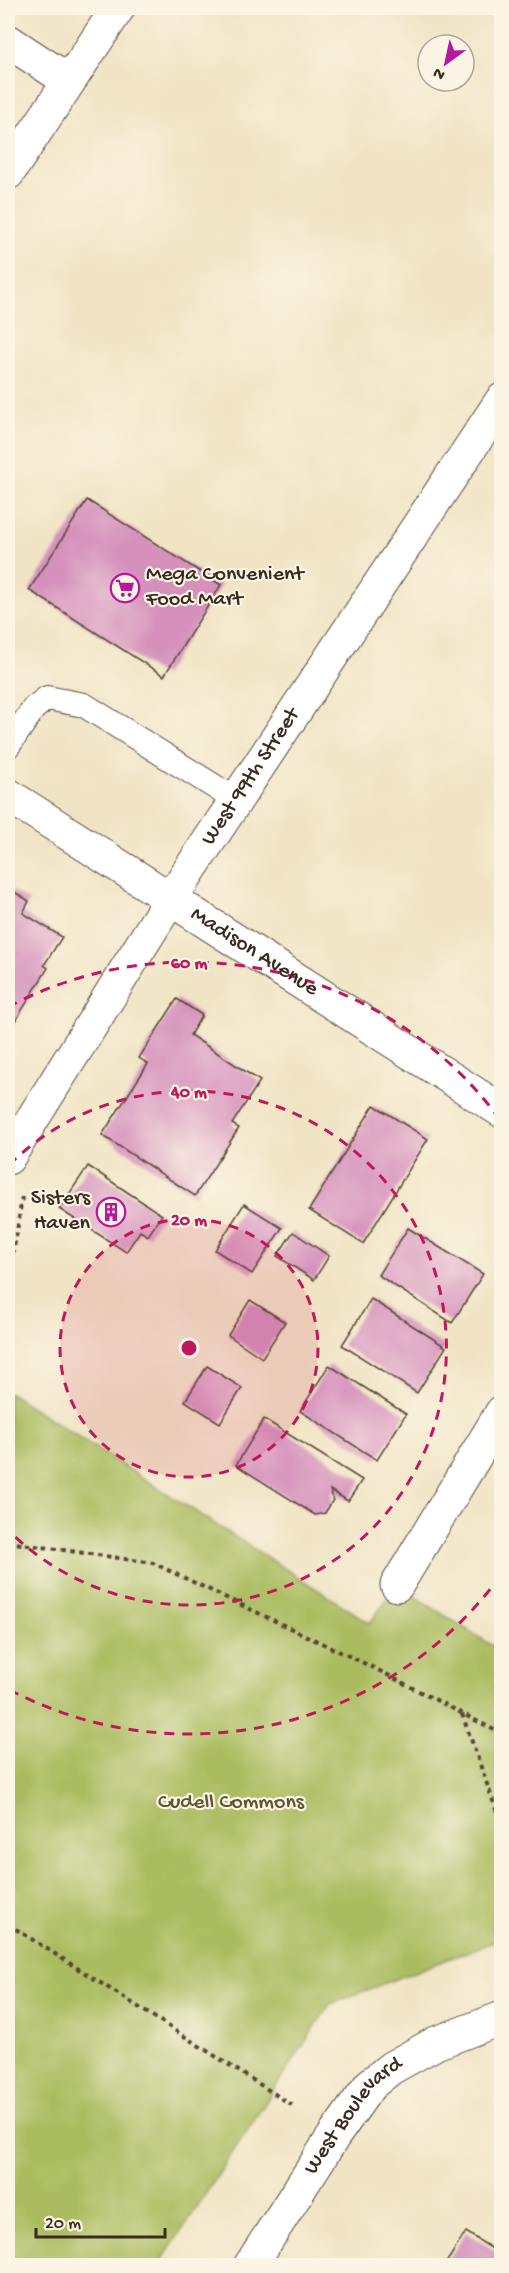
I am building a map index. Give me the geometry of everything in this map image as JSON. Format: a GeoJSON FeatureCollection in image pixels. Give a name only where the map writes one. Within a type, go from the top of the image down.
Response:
{"type":"FeatureCollection","features":[{"type":"Feature","properties":{"kind":"street"},"geometry":{"type":"LineString","coordinates":[[8,173],[118,8]]}},
{"type":"Feature","properties":{"kind":"street"},"geometry":{"type":"LineString","coordinates":[[8,41],[69,81]]}},
{"type":"Feature","properties":{"kind":"street","name":"West 99th Street"},"geometry":{"type":"LineString","coordinates":[[8,1158],[171,898],[501,400]]}},
{"type":"Feature","properties":{"kind":"street","name":"Madison Avenue"},"geometry":{"type":"LineString","coordinates":[[8,795],[501,1111]]}},
{"type":"Feature","properties":{"kind":"street"},"geometry":{"type":"LineString","coordinates":[[397,1586],[501,1412]]}},
{"type":"Feature","properties":{"kind":"street","name":"West Boulevard"},"geometry":{"type":"LineString","coordinates":[[250,2265],[333,2137],[370,2085],[391,2068],[436,2043],[501,2018]]}},
{"type":"Feature","properties":{"kind":"lane"},"geometry":{"type":"LineString","coordinates":[[8,746],[34,708],[47,698],[84,705],[236,800]]}},
{"type":"Feature","properties":{"kind":"path"},"geometry":{"type":"LineString","coordinates":[[8,1272],[22,1197]]}},
{"type":"Feature","properties":{"kind":"path"},"geometry":{"type":"LineString","coordinates":[[8,1542],[153,1563],[501,1734]]}},
{"type":"Feature","properties":{"kind":"path"},"geometry":{"type":"LineString","coordinates":[[461,1713],[501,1826]]}},
{"type":"Feature","properties":{"kind":"path"},"geometry":{"type":"LineString","coordinates":[[8,1924],[292,2104]]}},
{"type":"Feature","properties":{"kind":"green space","name":"Cudell Commons"},"geometry":{"type":"Polygon","coordinates":[[[8,1392],[370,1623],[397,1585],[502,1652],[501,1939],[330,2004],[159,2265],[8,2265],[8,1392]]]}},
{"type":"Feature","properties":{"kind":"building","name":"Mega Convenient Food Mart"},"geometry":{"type":"Polygon","coordinates":[[[87,500],[221,585],[164,676],[29,590],[87,500]]]}},
{"type":"Feature","properties":{"kind":"building"},"geometry":{"type":"Polygon","coordinates":[[[8,888],[29,901],[23,913],[62,937],[44,965],[48,968],[11,1028],[8,1025],[8,888]]]}},
{"type":"Feature","properties":{"kind":"building"},"geometry":{"type":"Polygon","coordinates":[[[177,999],[202,1015],[190,1035],[260,1081],[232,1124],[239,1128],[195,1196],[102,1135],[148,1064],[139,1058],[177,999]]]}},
{"type":"Feature","properties":{"kind":"building"},"geometry":{"type":"Polygon","coordinates":[[[374,1105],[428,1139],[363,1244],[309,1210],[374,1105]]]}},
{"type":"Feature","properties":{"kind":"building","name":"Sisters Haven"},"geometry":{"type":"Polygon","coordinates":[[[88,1166],[162,1215],[148,1236],[140,1231],[126,1252],[59,1209],[88,1166]]]}},
{"type":"Feature","properties":{"kind":"building"},"geometry":{"type":"Polygon","coordinates":[[[244,1204],[282,1228],[252,1274],[215,1250],[244,1204]]]}},
{"type":"Feature","properties":{"kind":"building"},"geometry":{"type":"Polygon","coordinates":[[[408,1228],[483,1274],[452,1323],[378,1275],[408,1228]]]}},
{"type":"Feature","properties":{"kind":"building"},"geometry":{"type":"Polygon","coordinates":[[[293,1232],[329,1256],[314,1280],[277,1256],[293,1232]]]}},
{"type":"Feature","properties":{"kind":"building"},"geometry":{"type":"Polygon","coordinates":[[[371,1299],[446,1347],[417,1393],[342,1345],[371,1299]]]}},
{"type":"Feature","properties":{"kind":"building"},"geometry":{"type":"Polygon","coordinates":[[[250,1300],[285,1322],[262,1358],[228,1335],[250,1300]]]}},
{"type":"Feature","properties":{"kind":"building"},"geometry":{"type":"Polygon","coordinates":[[[329,1365],[406,1414],[377,1460],[300,1411],[329,1365]]]}},
{"type":"Feature","properties":{"kind":"building"},"geometry":{"type":"Polygon","coordinates":[[[207,1366],[242,1388],[220,1423],[185,1401],[207,1366]]]}},
{"type":"Feature","properties":{"kind":"building"},"geometry":{"type":"Polygon","coordinates":[[[264,1419],[362,1480],[348,1501],[330,1490],[333,1500],[325,1513],[315,1515],[236,1465],[264,1419]]]}},
{"type":"Feature","properties":{"kind":"building"},"geometry":{"type":"Polygon","coordinates":[[[466,2232],[502,2255],[502,2266],[444,2266],[466,2232]]]}},
{"type":"Feature","properties":{"kind":"place","name":"Mega Convenient Food Mart"},"geometry":{"type":"Point","coordinates":[125,588]}},
{"type":"Feature","properties":{"kind":"place","name":"Sisters Haven"},"geometry":{"type":"Point","coordinates":[111,1212]}}]}
